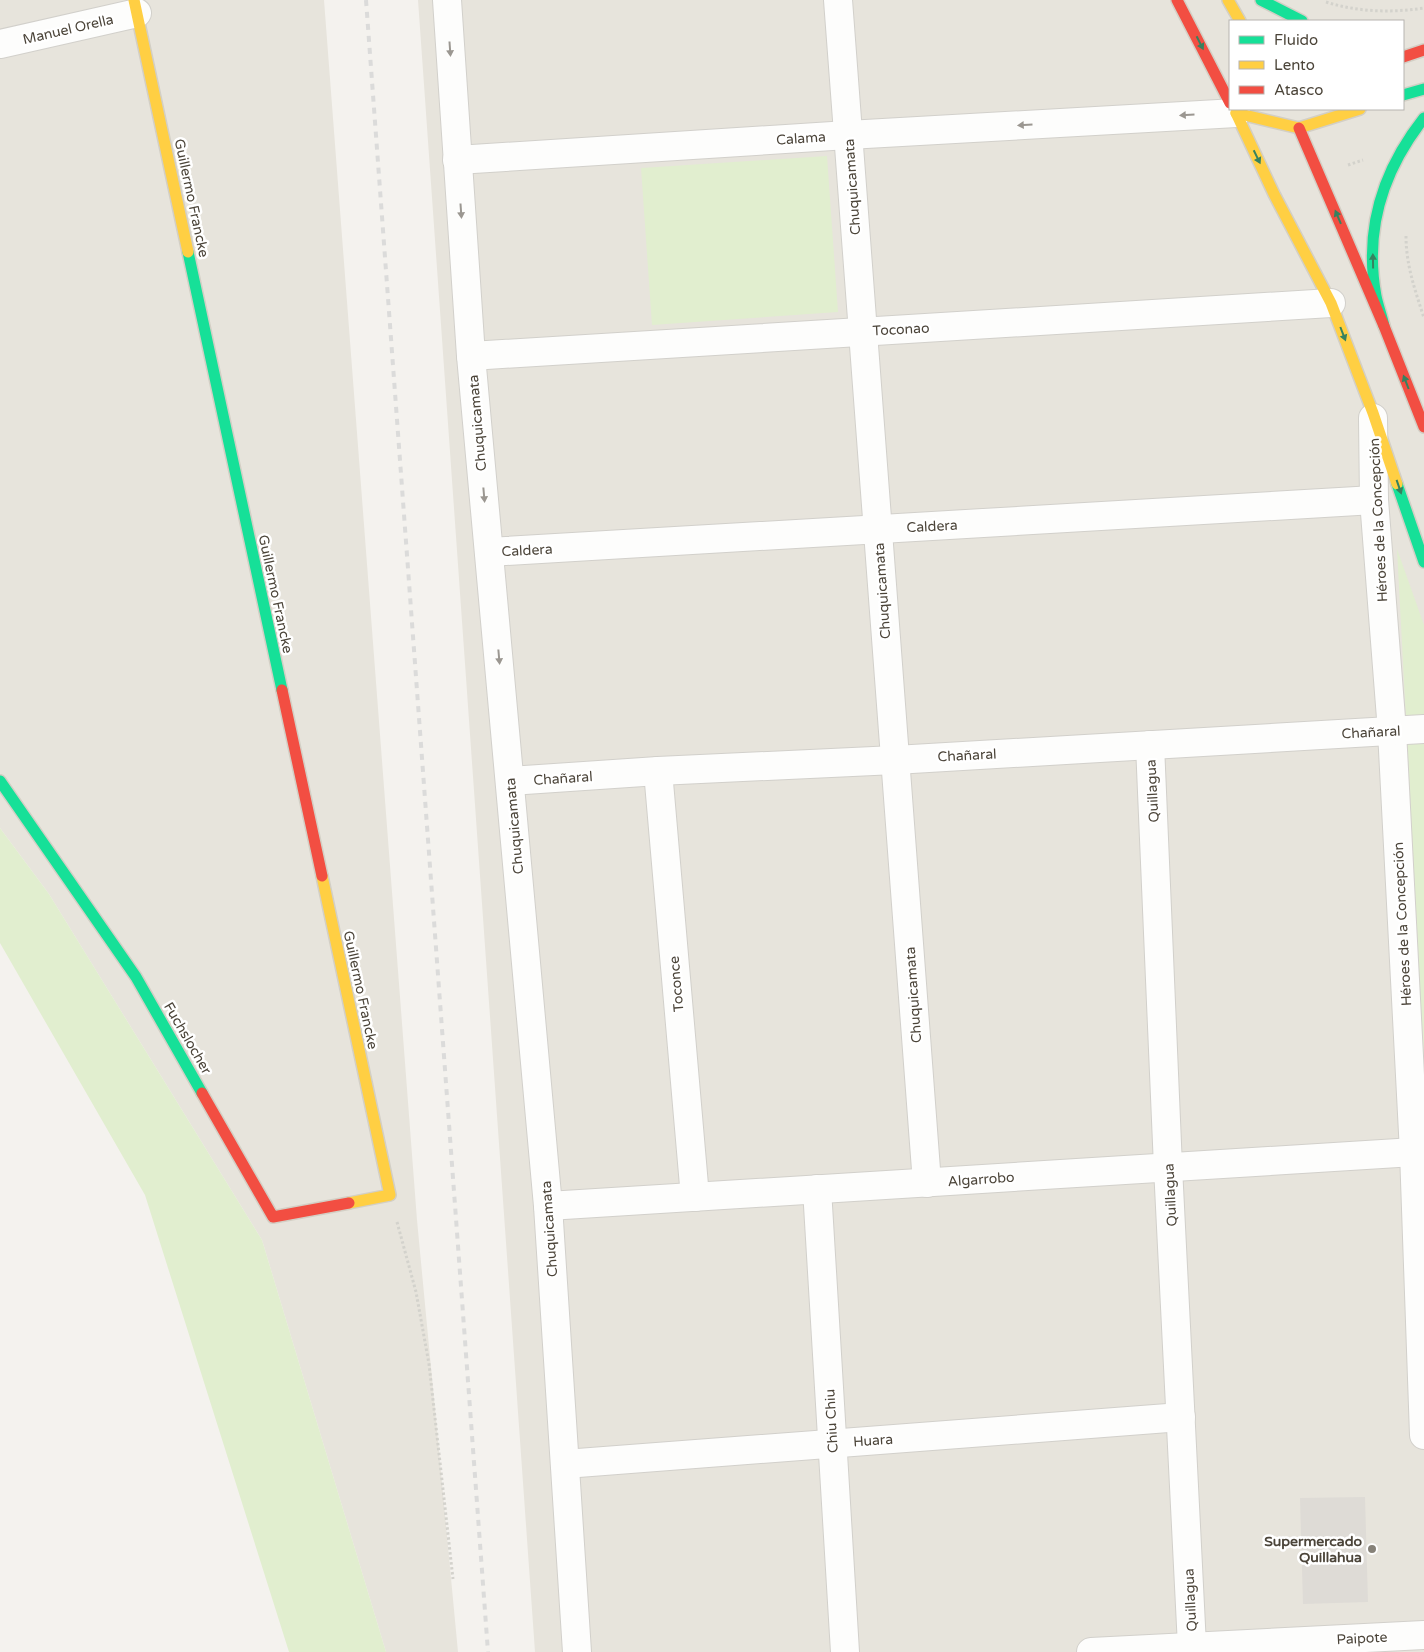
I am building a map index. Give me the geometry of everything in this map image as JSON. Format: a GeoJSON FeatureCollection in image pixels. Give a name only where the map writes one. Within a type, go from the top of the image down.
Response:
{"type":"FeatureCollection","features":[{"type":"Feature","properties":{"kind":"street","name":"Chuquicamata"},"geometry":{"type":"LineString","coordinates":[[446,0],[471,356],[548,1206],[577,1652]]}},
{"type":"Feature","properties":{"kind":"street","name":"Chuquicamata"},"geometry":{"type":"LineString","coordinates":[[838,0],[927,1183]]}},
{"type":"Feature","properties":{"kind":"street","name":"Héroes de la Concepción"},"geometry":{"type":"LineString","coordinates":[[1177,0],[1229,94]]}},
{"type":"Feature","properties":{"kind":"street"},"geometry":{"type":"LineString","coordinates":[[1228,0],[1239,20]]}},
{"type":"Feature","properties":{"kind":"street"},"geometry":{"type":"LineString","coordinates":[[1261,0],[1300,20]]}},
{"type":"Feature","properties":{"kind":"street","name":"Manuel Orella"},"geometry":{"type":"LineString","coordinates":[[0,44],[135,7]]}},
{"type":"Feature","properties":{"kind":"street","name":"Guillermo Francke"},"geometry":{"type":"LineString","coordinates":[[135,7],[390,1195]]}},
{"type":"Feature","properties":{"kind":"street"},"geometry":{"type":"LineString","coordinates":[[1410,42],[1424,41]]}},
{"type":"Feature","properties":{"kind":"street"},"geometry":{"type":"LineString","coordinates":[[1404,57],[1424,50]]}},
{"type":"Feature","properties":{"kind":"street"},"geometry":{"type":"LineString","coordinates":[[1404,96],[1424,89]]}},
{"type":"Feature","properties":{"kind":"street","name":"Calama"},"geometry":{"type":"LineString","coordinates":[[457,160],[1229,109]]}},
{"type":"Feature","properties":{"kind":"street","name":"Héroes de la Concepción"},"geometry":{"type":"LineString","coordinates":[[1238,110],[1274,194],[1331,303],[1373,413],[1424,562]]}},
{"type":"Feature","properties":{"kind":"street"},"geometry":{"type":"LineString","coordinates":[[1243,110],[1300,128],[1357,110]]}},
{"type":"Feature","properties":{"kind":"street"},"geometry":{"type":"LineString","coordinates":[[1292,115],[1300,128],[1384,326],[1424,427]]}},
{"type":"Feature","properties":{"kind":"street"},"geometry":{"type":"LineString","coordinates":[[1384,326],[1376,296],[1373,234],[1379,203],[1389,174],[1401,149],[1424,118]]}},
{"type":"Feature","properties":{"kind":"street","name":"Toconao"},"geometry":{"type":"LineString","coordinates":[[471,356],[1331,303]]}},
{"type":"Feature","properties":{"kind":"street","name":"Héroes de la Concepción"},"geometry":{"type":"LineString","coordinates":[[1373,413],[1374,500],[1392,731],[1414,1152],[1424,1435]]}},
{"type":"Feature","properties":{"kind":"street","name":"Caldera"},"geometry":{"type":"LineString","coordinates":[[489,552],[1374,500]]}},
{"type":"Feature","properties":{"kind":"street","name":"Chañaral"},"geometry":{"type":"LineString","coordinates":[[510,781],[658,771],[895,760],[1424,729]]}},
{"type":"Feature","properties":{"kind":"street","name":"Quillagua"},"geometry":{"type":"LineString","coordinates":[[1150,745],[1168,1167],[1192,1646]]}},
{"type":"Feature","properties":{"kind":"street","name":"Toconce"},"geometry":{"type":"LineString","coordinates":[[658,771],[695,1198]]}},
{"type":"Feature","properties":{"kind":"street","name":"Fuchslocher"},"geometry":{"type":"LineString","coordinates":[[0,781],[136,977],[273,1217],[390,1195]]}},
{"type":"Feature","properties":{"kind":"street","name":"Algarrobo"},"geometry":{"type":"LineString","coordinates":[[548,1206],[1414,1152]]}},
{"type":"Feature","properties":{"kind":"street","name":"Chiu Chiu"},"geometry":{"type":"LineString","coordinates":[[817,1190],[845,1652]]}},
{"type":"Feature","properties":{"kind":"street","name":"Huara"},"geometry":{"type":"LineString","coordinates":[[565,1464],[1181,1417]]}},
{"type":"Feature","properties":{"kind":"street","name":"Paipote"},"geometry":{"type":"LineString","coordinates":[[1091,1652],[1424,1635]]}},
{"type":"Feature","properties":{"kind":"path"},"geometry":{"type":"LineString","coordinates":[[1319,0],[1367,10],[1406,11],[1424,8]]}},
{"type":"Feature","properties":{"kind":"path"},"geometry":{"type":"LineString","coordinates":[[1406,234],[1409,272],[1424,318]]}},
{"type":"Feature","properties":{"kind":"path"},"geometry":{"type":"LineString","coordinates":[[390,1195],[416,1292],[429,1364],[454,1578]]}},
{"type":"Feature","properties":{"kind":"shaded area"},"geometry":{"type":"Polygon","coordinates":[[[0,0],[324,0],[417,1220],[458,1652],[386,1652],[262,1240],[49,894],[0,828],[0,0]]]}},
{"type":"Feature","properties":{"kind":"shaded area"},"geometry":{"type":"Polygon","coordinates":[[[418,0],[1424,0],[1424,1652],[535,1652],[418,0]]]}},
{"type":"Feature","properties":{"kind":"green space"},"geometry":{"type":"Polygon","coordinates":[[[827,156],[838,312],[652,325],[641,168],[827,156]]]}},
{"type":"Feature","properties":{"kind":"green space"},"geometry":{"type":"Polygon","coordinates":[[[1397,549],[1424,625],[1424,1060],[1397,549]]]}},
{"type":"Feature","properties":{"kind":"green space"},"geometry":{"type":"Polygon","coordinates":[[[0,828],[49,894],[262,1240],[386,1652],[289,1652],[145,1195],[0,943],[0,828]]]}},
{"type":"Feature","properties":{"kind":"building"},"geometry":{"type":"Polygon","coordinates":[[[1365,1497],[1368,1602],[1303,1604],[1300,1498],[1365,1497]]]}},
{"type":"Feature","properties":{"kind":"railway"},"geometry":{"type":"LineString","coordinates":[[366,0],[488,1652]]}},
{"type":"Feature","properties":{"kind":"traffic: fast"},"geometry":{"type":"LineString","coordinates":[[1261,0],[1300,20]]}},
{"type":"Feature","properties":{"kind":"traffic: fast"},"geometry":{"type":"LineString","coordinates":[[1404,95],[1424,89]]}},
{"type":"Feature","properties":{"kind":"traffic: fast"},"geometry":{"type":"LineString","coordinates":[[1384,326],[1376,296],[1373,272],[1375,224],[1380,202],[1398,158],[1424,118]]}},
{"type":"Feature","properties":{"kind":"traffic: fast"},"geometry":{"type":"LineString","coordinates":[[188,252],[282,690]]}},
{"type":"Feature","properties":{"kind":"traffic: fast"},"geometry":{"type":"LineString","coordinates":[[1397,484],[1424,562]]}},
{"type":"Feature","properties":{"kind":"traffic: fast"},"geometry":{"type":"LineString","coordinates":[[0,781],[136,977],[202,1093]]}},
{"type":"Feature","properties":{"kind":"traffic: slow"},"geometry":{"type":"LineString","coordinates":[[134,0],[188,252]]}},
{"type":"Feature","properties":{"kind":"traffic: slow"},"geometry":{"type":"LineString","coordinates":[[1228,0],[1239,20]]}},
{"type":"Feature","properties":{"kind":"traffic: slow"},"geometry":{"type":"LineString","coordinates":[[1236,113],[1299,128],[1357,110]]}},
{"type":"Feature","properties":{"kind":"traffic: slow"},"geometry":{"type":"LineString","coordinates":[[1236,113],[1274,194],[1331,303],[1373,413],[1397,484]]}},
{"type":"Feature","properties":{"kind":"traffic: slow"},"geometry":{"type":"LineString","coordinates":[[322,876],[390,1195],[349,1203]]}},
{"type":"Feature","properties":{"kind":"traffic: jam"},"geometry":{"type":"LineString","coordinates":[[1177,0],[1229,101]]}},
{"type":"Feature","properties":{"kind":"traffic: jam"},"geometry":{"type":"LineString","coordinates":[[1404,57],[1424,50]]}},
{"type":"Feature","properties":{"kind":"traffic: jam"},"geometry":{"type":"LineString","coordinates":[[1299,128],[1384,326],[1424,427]]}},
{"type":"Feature","properties":{"kind":"traffic: jam"},"geometry":{"type":"LineString","coordinates":[[282,690],[322,876]]}},
{"type":"Feature","properties":{"kind":"traffic: jam"},"geometry":{"type":"LineString","coordinates":[[202,1093],[273,1217],[349,1203]]}},
{"type":"Feature","properties":{"kind":"place","name":"Supermercado Quillahua"},"geometry":{"type":"Point","coordinates":[1372,1549]}}]}
